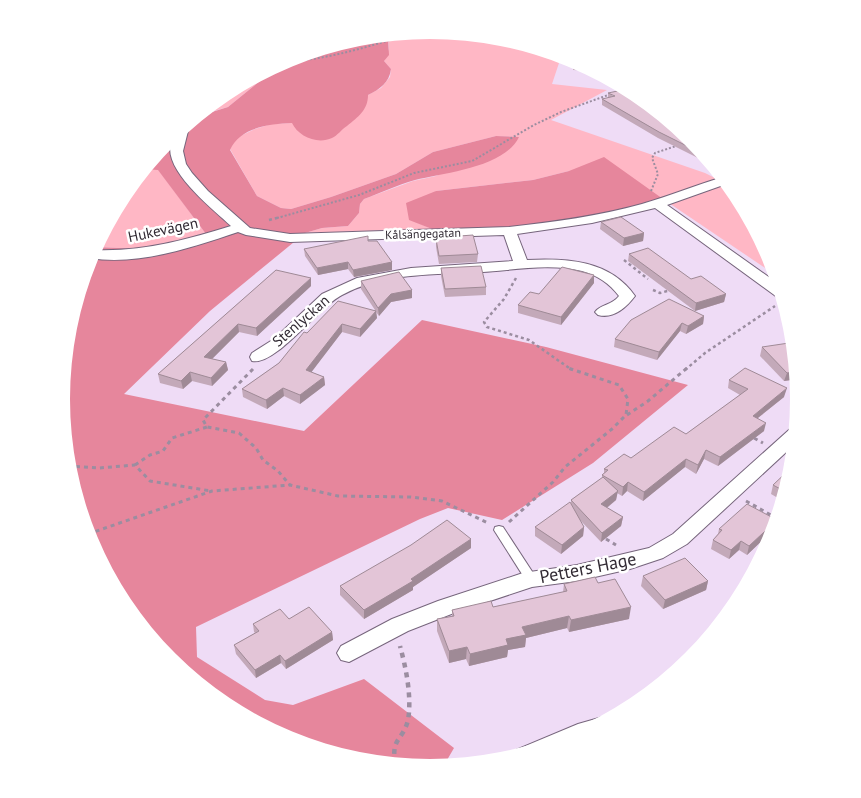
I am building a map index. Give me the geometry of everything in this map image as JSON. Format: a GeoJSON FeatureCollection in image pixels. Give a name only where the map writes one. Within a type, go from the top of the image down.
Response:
{"type":"FeatureCollection","features":[{"type":"Feature","properties":{"kind":"street","name":"Kålsängegatan"},"geometry":{"type":"LineString","coordinates":[[178,142],[177,153],[184,171],[206,196],[240,227],[260,234],[290,238],[509,231],[544,228],[656,205],[718,183]]}},
{"type":"Feature","properties":{"kind":"street"},"geometry":{"type":"LineString","coordinates":[[656,205],[775,296]]}},
{"type":"Feature","properties":{"kind":"street","name":"Hukevägen"},"geometry":{"type":"LineString","coordinates":[[101,254],[129,254],[154,250],[240,227]]}},
{"type":"Feature","properties":{"kind":"street"},"geometry":{"type":"LineString","coordinates":[[509,231],[517,265]]}},
{"type":"Feature","properties":{"kind":"street","name":"Stenlyckan"},"geometry":{"type":"LineString","coordinates":[[258,357],[280,342],[312,308],[327,296],[348,286],[392,275],[517,265],[584,267],[614,280],[621,286],[627,296],[619,306],[603,312]]}},
{"type":"Feature","properties":{"kind":"street","name":"Petters Hage"},"geometry":{"type":"LineString","coordinates":[[349,653],[400,625],[446,607],[530,579],[577,573],[656,553],[680,539],[789,440]]}},
{"type":"Feature","properties":{"kind":"lane"},"geometry":{"type":"LineString","coordinates":[[499,530],[530,579]]}},
{"type":"Feature","properties":{"kind":"path"},"geometry":{"type":"LineString","coordinates":[[312,59],[383,42]]}},
{"type":"Feature","properties":{"kind":"path"},"geometry":{"type":"LineString","coordinates":[[240,227],[359,195],[414,173],[472,161],[534,125],[561,112],[618,91]]}},
{"type":"Feature","properties":{"kind":"path"},"geometry":{"type":"LineString","coordinates":[[656,205],[648,199],[658,174],[652,158],[655,153],[684,143]]}},
{"type":"Feature","properties":{"kind":"path"},"geometry":{"type":"LineString","coordinates":[[624,260],[648,279]]}},
{"type":"Feature","properties":{"kind":"path"},"geometry":{"type":"LineString","coordinates":[[517,265],[517,280],[504,299],[484,322],[487,327],[529,340],[567,368],[618,385],[628,399],[626,415]]}},
{"type":"Feature","properties":{"kind":"path"},"geometry":{"type":"LineString","coordinates":[[653,290],[660,293],[676,288]]}},
{"type":"Feature","properties":{"kind":"path"},"geometry":{"type":"LineString","coordinates":[[135,466],[150,481],[212,491],[290,485],[338,496],[411,497],[442,501],[472,514],[499,530],[553,482],[565,467],[612,429],[626,415],[648,401],[705,353],[777,301]]}},
{"type":"Feature","properties":{"kind":"path"},"geometry":{"type":"LineString","coordinates":[[207,427],[203,420],[251,372],[258,357]]}},
{"type":"Feature","properties":{"kind":"path"},"geometry":{"type":"LineString","coordinates":[[77,467],[99,468],[135,466],[150,455],[163,451],[172,438],[207,427],[239,433],[256,448],[262,460],[278,471],[290,485]]}},
{"type":"Feature","properties":{"kind":"path"},"geometry":{"type":"LineString","coordinates":[[96,531],[212,491]]}},
{"type":"Feature","properties":{"kind":"path"},"geometry":{"type":"LineString","coordinates":[[730,492],[772,516]]}},
{"type":"Feature","properties":{"kind":"path"},"geometry":{"type":"LineString","coordinates":[[393,757],[394,742],[405,730],[408,718],[406,663],[399,644],[398,634],[402,630],[400,625]]}},
{"type":"Feature","properties":{"kind":"shaded area"},"geometry":{"type":"Polygon","coordinates":[[[430,39],[478,42],[501,46],[524,51],[559,63],[552,84],[607,90],[551,120],[714,178],[742,219],[754,240],[766,269],[663,199],[569,171],[533,180],[436,191],[409,219],[432,229],[305,233],[322,228],[348,226],[359,213],[360,204],[364,199],[413,181],[436,176],[519,137],[496,136],[433,152],[396,174],[291,209],[281,208],[257,196],[230,149],[234,139],[271,124],[292,123],[368,95],[381,88],[390,77],[391,69],[384,61],[389,49],[388,42],[430,39]]]}},
{"type":"Feature","properties":{"kind":"shaded area"},"geometry":{"type":"Polygon","coordinates":[[[388,42],[389,55],[384,61],[391,69],[386,82],[368,95],[364,109],[334,137],[326,140],[314,140],[299,132],[292,123],[256,128],[241,136],[235,142],[230,150],[257,196],[281,208],[291,209],[396,174],[433,152],[496,136],[519,137],[512,147],[488,162],[415,180],[364,199],[360,204],[359,213],[348,226],[322,228],[305,233],[210,311],[124,394],[304,431],[422,320],[546,347],[688,385],[593,463],[502,520],[448,508],[420,519],[196,627],[197,657],[265,700],[293,705],[364,679],[454,748],[448,758],[383,756],[337,747],[293,732],[230,699],[176,654],[145,618],[131,599],[107,558],[89,515],[73,446],[70,399],[73,352],[89,283],[104,247],[141,249],[206,234],[158,170],[153,170],[193,128],[213,112],[228,107],[257,83],[293,66],[337,51],[388,42]]]}},
{"type":"Feature","properties":{"kind":"shaded area"},"geometry":{"type":"Polygon","coordinates":[[[257,83],[228,107],[214,111],[257,83]]]}},
{"type":"Feature","properties":{"kind":"shaded area"},"geometry":{"type":"Polygon","coordinates":[[[604,157],[663,199],[597,216],[515,227],[432,229],[409,220],[406,203],[436,191],[533,180],[569,171],[604,157]]]}},
{"type":"Feature","properties":{"kind":"shaded area"},"geometry":{"type":"Polygon","coordinates":[[[154,169],[158,169],[206,234],[141,249],[104,247],[131,199],[154,169]]]}},
{"type":"Feature","properties":{"kind":"building"},"geometry":{"type":"Polygon","coordinates":[[[618,91],[631,99],[668,128],[687,146],[602,99],[615,96],[608,93],[618,91]]]}},
{"type":"Feature","properties":{"kind":"building"},"geometry":{"type":"Polygon","coordinates":[[[621,217],[644,233],[624,238],[601,222],[621,217]]]}},
{"type":"Feature","properties":{"kind":"building"},"geometry":{"type":"Polygon","coordinates":[[[473,235],[478,254],[439,256],[436,239],[473,235]]]}},
{"type":"Feature","properties":{"kind":"building"},"geometry":{"type":"Polygon","coordinates":[[[368,236],[368,241],[377,241],[392,262],[353,270],[348,262],[317,268],[304,249],[368,236]]]}},
{"type":"Feature","properties":{"kind":"building"},"geometry":{"type":"Polygon","coordinates":[[[648,248],[691,279],[701,276],[726,294],[696,303],[629,254],[648,248]]]}},
{"type":"Feature","properties":{"kind":"building"},"geometry":{"type":"Polygon","coordinates":[[[481,266],[486,287],[445,289],[441,268],[481,266]]]}},
{"type":"Feature","properties":{"kind":"building"},"geometry":{"type":"Polygon","coordinates":[[[562,267],[594,275],[561,317],[518,305],[530,292],[539,294],[562,267]]]}},
{"type":"Feature","properties":{"kind":"building"},"geometry":{"type":"Polygon","coordinates":[[[276,270],[311,278],[256,328],[238,324],[204,357],[226,362],[211,378],[190,372],[181,381],[158,374],[276,270]]]}},
{"type":"Feature","properties":{"kind":"building"},"geometry":{"type":"Polygon","coordinates":[[[399,272],[412,290],[391,294],[378,308],[361,281],[399,272]]]}},
{"type":"Feature","properties":{"kind":"building"},"geometry":{"type":"Polygon","coordinates":[[[669,299],[704,316],[688,326],[682,323],[659,352],[615,339],[631,320],[669,299]]]}},
{"type":"Feature","properties":{"kind":"building"},"geometry":{"type":"Polygon","coordinates":[[[338,301],[376,311],[360,329],[342,324],[306,370],[324,377],[300,395],[283,388],[266,400],[242,389],[279,363],[304,332],[307,333],[338,301]]]}},
{"type":"Feature","properties":{"kind":"building"},"geometry":{"type":"Polygon","coordinates":[[[786,343],[790,372],[787,373],[762,347],[786,343]]]}},
{"type":"Feature","properties":{"kind":"building"},"geometry":{"type":"Polygon","coordinates":[[[745,368],[787,388],[753,416],[766,423],[720,457],[706,450],[698,465],[686,459],[644,492],[628,482],[623,487],[602,475],[608,470],[604,469],[624,454],[631,458],[674,427],[686,434],[748,389],[729,380],[745,368]]]}},
{"type":"Feature","properties":{"kind":"building"},"geometry":{"type":"Polygon","coordinates":[[[782,476],[779,488],[773,485],[782,476]]]}},
{"type":"Feature","properties":{"kind":"building"},"geometry":{"type":"Polygon","coordinates":[[[603,477],[618,491],[601,504],[623,517],[602,533],[571,500],[603,477]]]}},
{"type":"Feature","properties":{"kind":"building"},"geometry":{"type":"Polygon","coordinates":[[[570,502],[584,527],[562,545],[535,527],[570,502]]]}},
{"type":"Feature","properties":{"kind":"building"},"geometry":{"type":"Polygon","coordinates":[[[747,504],[771,517],[766,531],[749,546],[741,541],[731,550],[713,540],[722,530],[719,529],[747,504]]]}},
{"type":"Feature","properties":{"kind":"building"},"geometry":{"type":"Polygon","coordinates":[[[447,520],[471,539],[411,579],[413,581],[364,610],[340,586],[411,545],[447,520]]]}},
{"type":"Feature","properties":{"kind":"building"},"geometry":{"type":"Polygon","coordinates":[[[685,558],[708,581],[665,600],[643,576],[685,558]]]}},
{"type":"Feature","properties":{"kind":"building"},"geometry":{"type":"Polygon","coordinates":[[[595,577],[598,583],[615,579],[631,607],[571,620],[569,616],[522,627],[526,635],[506,639],[508,645],[470,654],[467,647],[449,651],[437,619],[454,616],[452,610],[491,601],[493,607],[567,591],[564,584],[595,577]]]}},
{"type":"Feature","properties":{"kind":"building"},"geometry":{"type":"Polygon","coordinates":[[[309,607],[332,632],[285,661],[280,655],[255,670],[234,645],[259,631],[253,624],[280,609],[289,619],[309,607]]]}}]}
